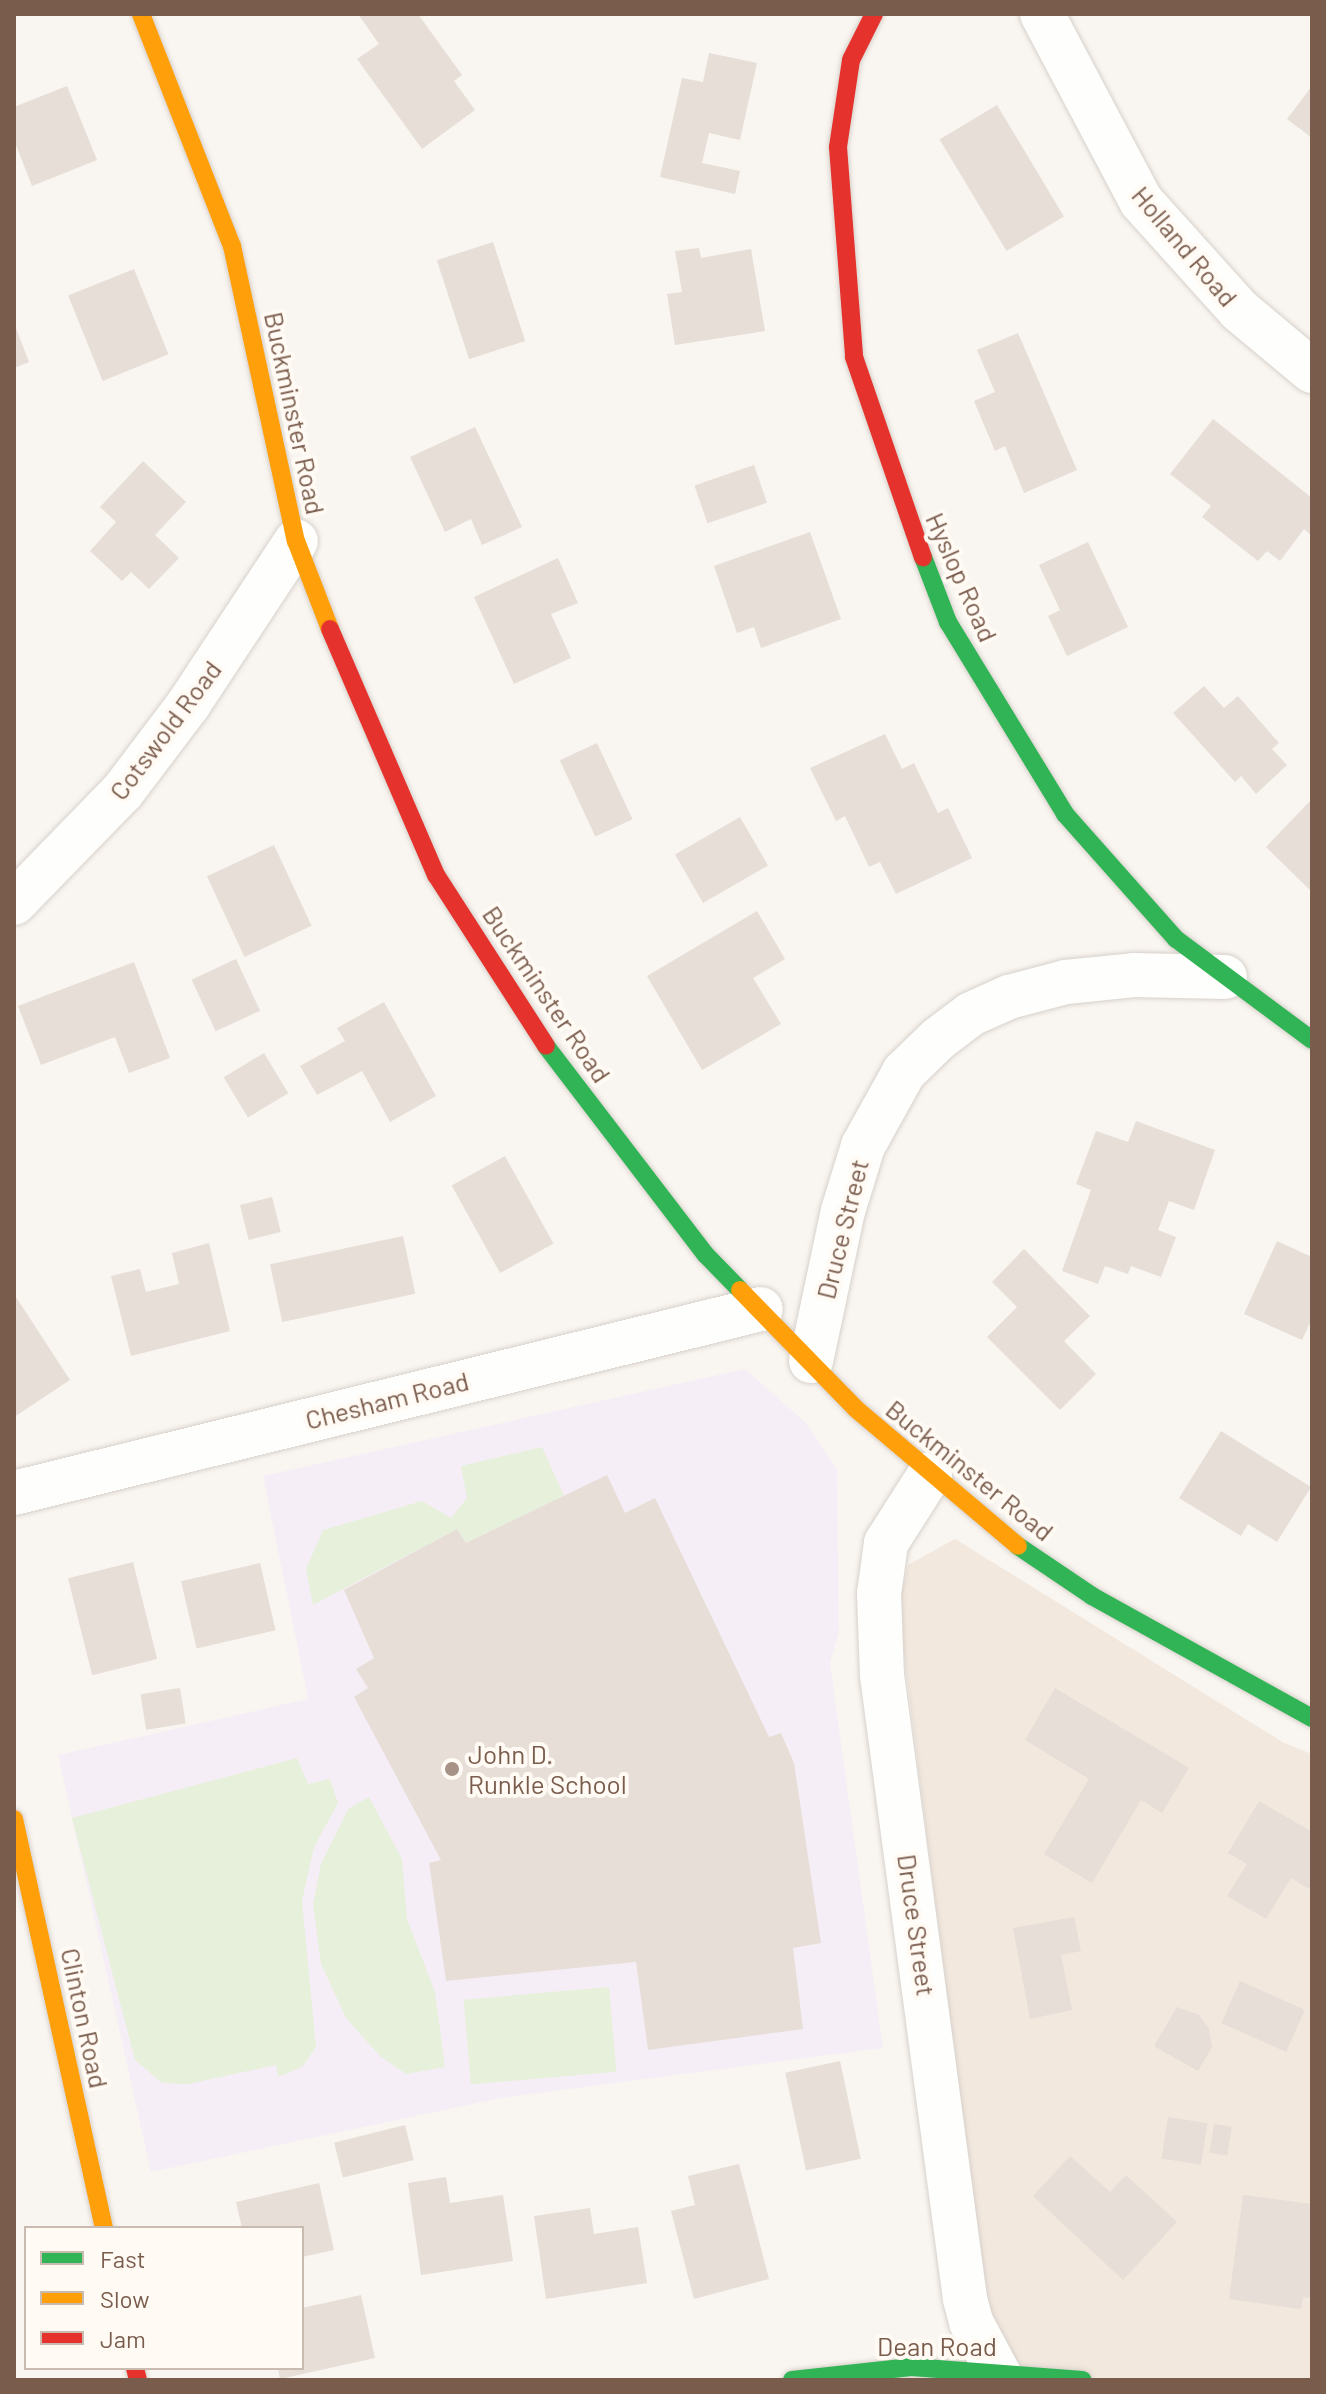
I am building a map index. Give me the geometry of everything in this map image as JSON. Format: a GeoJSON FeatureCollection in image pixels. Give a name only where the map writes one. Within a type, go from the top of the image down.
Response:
{"type":"FeatureCollection","features":[{"type":"Feature","properties":{"kind":"street","name":"Buckminster Road"},"geometry":{"type":"LineString","coordinates":[[141,14],[232,246],[296,541],[436,875],[547,1048],[705,1254],[930,1474],[1011,1542],[1092,1596],[1312,1718]]}},
{"type":"Feature","properties":{"kind":"street","name":"Hyslop Road"},"geometry":{"type":"LineString","coordinates":[[874,14],[851,60],[838,147],[840,220],[854,357],[898,495],[948,622],[1065,814],[1176,939],[1312,1040]]}},
{"type":"Feature","properties":{"kind":"street","name":"Holland Road"},"geometry":{"type":"LineString","coordinates":[[1042,14],[1141,201],[1239,310],[1312,371]]}},
{"type":"Feature","properties":{"kind":"street","name":"Cotswold Road"},"geometry":{"type":"LineString","coordinates":[[14,903],[123,791],[188,705],[296,541]]}},
{"type":"Feature","properties":{"kind":"street","name":"Druce Street"},"geometry":{"type":"LineString","coordinates":[[811,1361],[847,1193],[863,1146],[904,1072],[938,1039],[971,1014],[1009,997],[1066,982],[1134,975],[1225,977]]}},
{"type":"Feature","properties":{"kind":"street","name":"Chesham Road"},"geometry":{"type":"LineString","coordinates":[[14,1493],[761,1309]]}},
{"type":"Feature","properties":{"kind":"street","name":"Druce Street"},"geometry":{"type":"LineString","coordinates":[[930,1474],[886,1543],[879,1594],[882,1675],[965,2299],[999,2375]]}},
{"type":"Feature","properties":{"kind":"street","name":"Clinton Road"},"geometry":{"type":"LineString","coordinates":[[14,1819],[104,2226]]}},
{"type":"Feature","properties":{"kind":"street","name":"Dean Road"},"geometry":{"type":"LineString","coordinates":[[792,2380],[901,2367],[1083,2380]]}},
{"type":"Feature","properties":{"kind":"shaded area","name":"John D. Runkle School"},"geometry":{"type":"Polygon","coordinates":[[[745,1369],[806,1423],[837,1470],[839,1632],[830,1663],[883,2048],[501,2098],[151,2172],[58,1755],[308,1699],[263,1476],[745,1369]]]}},
{"type":"Feature","properties":{"kind":"shaded area"},"geometry":{"type":"Polygon","coordinates":[[[955,1539],[1284,1743],[1312,1754],[1312,2380],[1023,2380],[987,2313],[898,1606],[908,1565],[955,1539]]]}},
{"type":"Feature","properties":{"kind":"green space"},"geometry":{"type":"Polygon","coordinates":[[[542,1447],[564,1496],[466,1543],[457,1529],[313,1605],[306,1569],[323,1530],[422,1501],[451,1518],[467,1498],[461,1466],[542,1447]]]}},
{"type":"Feature","properties":{"kind":"green space"},"geometry":{"type":"Polygon","coordinates":[[[297,1758],[308,1784],[330,1779],[338,1803],[314,1847],[302,1901],[316,2047],[303,2066],[284,2075],[278,2076],[276,2065],[188,2084],[162,2083],[135,2060],[72,1818],[297,1758]]]}},
{"type":"Feature","properties":{"kind":"green space"},"geometry":{"type":"Polygon","coordinates":[[[369,1797],[402,1859],[407,1919],[435,1992],[445,2067],[406,2074],[380,2056],[346,2018],[321,1964],[313,1904],[321,1864],[348,1809],[369,1797]]]}},
{"type":"Feature","properties":{"kind":"green space"},"geometry":{"type":"Polygon","coordinates":[[[609,1987],[616,2072],[471,2084],[464,2000],[609,1987]]]}},
{"type":"Feature","properties":{"kind":"building"},"geometry":{"type":"Polygon","coordinates":[[[358,14],[418,14],[462,75],[454,81],[475,110],[422,149],[357,59],[379,44],[358,14]]]}},
{"type":"Feature","properties":{"kind":"building"},"geometry":{"type":"Polygon","coordinates":[[[709,53],[757,63],[740,140],[709,133],[702,163],[740,171],[735,194],[660,177],[682,78],[703,82],[709,53]]]}},
{"type":"Feature","properties":{"kind":"building"},"geometry":{"type":"Polygon","coordinates":[[[67,86],[97,160],[32,186],[14,140],[14,107],[67,86]]]}},
{"type":"Feature","properties":{"kind":"building"},"geometry":{"type":"Polygon","coordinates":[[[1312,86],[1312,138],[1287,119],[1312,86]]]}},
{"type":"Feature","properties":{"kind":"building"},"geometry":{"type":"Polygon","coordinates":[[[997,105],[1064,216],[1007,251],[940,140],[997,105]]]}},
{"type":"Feature","properties":{"kind":"building"},"geometry":{"type":"Polygon","coordinates":[[[493,242],[525,341],[469,359],[437,260],[493,242]]]}},
{"type":"Feature","properties":{"kind":"building"},"geometry":{"type":"Polygon","coordinates":[[[699,248],[701,258],[751,249],[765,331],[675,345],[667,294],[682,292],[675,251],[699,248]]]}},
{"type":"Feature","properties":{"kind":"building"},"geometry":{"type":"Polygon","coordinates":[[[134,269],[168,354],[103,381],[68,296],[134,269]]]}},
{"type":"Feature","properties":{"kind":"building"},"geometry":{"type":"Polygon","coordinates":[[[14,323],[29,362],[14,368],[14,323]]]}},
{"type":"Feature","properties":{"kind":"building"},"geometry":{"type":"Polygon","coordinates":[[[1018,333],[1077,470],[1024,493],[1005,446],[995,451],[974,401],[995,392],[977,350],[1018,333]]]}},
{"type":"Feature","properties":{"kind":"building"},"geometry":{"type":"Polygon","coordinates":[[[1213,419],[1312,498],[1312,536],[1304,529],[1280,561],[1267,551],[1258,561],[1202,517],[1211,506],[1170,474],[1213,419]]]}},
{"type":"Feature","properties":{"kind":"building"},"geometry":{"type":"Polygon","coordinates":[[[475,427],[522,527],[482,545],[471,519],[445,532],[410,457],[475,427]]]}},
{"type":"Feature","properties":{"kind":"building"},"geometry":{"type":"Polygon","coordinates":[[[143,461],[186,502],[155,535],[179,558],[149,589],[131,572],[122,581],[90,551],[116,522],[100,507],[143,461]]]}},
{"type":"Feature","properties":{"kind":"building"},"geometry":{"type":"Polygon","coordinates":[[[754,465],[767,503],[707,523],[694,486],[754,465]]]}},
{"type":"Feature","properties":{"kind":"building"},"geometry":{"type":"Polygon","coordinates":[[[810,532],[841,619],[761,648],[754,627],[737,633],[714,566],[810,532]]]}},
{"type":"Feature","properties":{"kind":"building"},"geometry":{"type":"Polygon","coordinates":[[[1088,542],[1128,627],[1067,656],[1048,616],[1060,610],[1039,565],[1088,542]]]}},
{"type":"Feature","properties":{"kind":"building"},"geometry":{"type":"Polygon","coordinates":[[[558,558],[578,603],[551,614],[571,658],[514,684],[474,597],[558,558]]]}},
{"type":"Feature","properties":{"kind":"building"},"geometry":{"type":"Polygon","coordinates":[[[1204,686],[1224,708],[1238,696],[1279,743],[1272,749],[1287,765],[1256,794],[1241,776],[1235,782],[1173,713],[1204,686]]]}},
{"type":"Feature","properties":{"kind":"building"},"geometry":{"type":"Polygon","coordinates":[[[885,734],[902,769],[914,763],[938,813],[948,808],[972,858],[896,894],[880,862],[869,867],[845,816],[836,821],[810,768],[885,734]]]}},
{"type":"Feature","properties":{"kind":"building"},"geometry":{"type":"Polygon","coordinates":[[[597,743],[632,819],[595,836],[560,760],[597,743]]]}},
{"type":"Feature","properties":{"kind":"building"},"geometry":{"type":"Polygon","coordinates":[[[1312,799],[1312,892],[1266,847],[1312,799]]]}},
{"type":"Feature","properties":{"kind":"building"},"geometry":{"type":"Polygon","coordinates":[[[740,817],[768,865],[703,903],[675,854],[740,817]]]}},
{"type":"Feature","properties":{"kind":"building"},"geometry":{"type":"Polygon","coordinates":[[[274,845],[312,926],[245,957],[207,876],[274,845]]]}},
{"type":"Feature","properties":{"kind":"building"},"geometry":{"type":"Polygon","coordinates":[[[757,911],[785,959],[753,978],[781,1024],[702,1070],[647,976],[757,911]]]}},
{"type":"Feature","properties":{"kind":"building"},"geometry":{"type":"Polygon","coordinates":[[[236,959],[260,1011],[216,1031],[192,980],[236,959]]]}},
{"type":"Feature","properties":{"kind":"building"},"geometry":{"type":"Polygon","coordinates":[[[134,962],[170,1058],[129,1073],[115,1037],[41,1065],[18,1006],[134,962]]]}},
{"type":"Feature","properties":{"kind":"building"},"geometry":{"type":"Polygon","coordinates":[[[384,1002],[436,1096],[390,1122],[362,1071],[317,1095],[300,1066],[345,1041],[337,1028],[384,1002]]]}},
{"type":"Feature","properties":{"kind":"building"},"geometry":{"type":"Polygon","coordinates":[[[264,1053],[288,1093],[248,1117],[224,1077],[264,1053]]]}},
{"type":"Feature","properties":{"kind":"building"},"geometry":{"type":"Polygon","coordinates":[[[1136,1121],[1215,1150],[1194,1210],[1169,1201],[1158,1230],[1176,1237],[1161,1277],[1131,1266],[1128,1274],[1105,1266],[1098,1284],[1062,1271],[1091,1190],[1076,1184],[1096,1131],[1128,1142],[1136,1121]]]}},
{"type":"Feature","properties":{"kind":"building"},"geometry":{"type":"Polygon","coordinates":[[[505,1156],[553,1243],[500,1273],[452,1186],[505,1156]]]}},
{"type":"Feature","properties":{"kind":"building"},"geometry":{"type":"Polygon","coordinates":[[[272,1197],[281,1232],[249,1240],[240,1205],[272,1197]]]}},
{"type":"Feature","properties":{"kind":"building"},"geometry":{"type":"Polygon","coordinates":[[[403,1236],[415,1294],[282,1322],[270,1264],[403,1236]]]}},
{"type":"Feature","properties":{"kind":"building"},"geometry":{"type":"Polygon","coordinates":[[[1277,1241],[1312,1257],[1312,1319],[1302,1340],[1244,1314],[1277,1241]]]}},
{"type":"Feature","properties":{"kind":"building"},"geometry":{"type":"Polygon","coordinates":[[[209,1243],[230,1331],[131,1356],[111,1276],[140,1269],[146,1292],[179,1284],[172,1253],[209,1243]]]}},
{"type":"Feature","properties":{"kind":"building"},"geometry":{"type":"Polygon","coordinates":[[[1024,1249],[1090,1316],[1064,1341],[1096,1374],[1060,1410],[987,1337],[1017,1307],[992,1282],[1024,1249]]]}},
{"type":"Feature","properties":{"kind":"building"},"geometry":{"type":"Polygon","coordinates":[[[14,1294],[70,1380],[14,1417],[14,1294]]]}},
{"type":"Feature","properties":{"kind":"building"},"geometry":{"type":"Polygon","coordinates":[[[1221,1431],[1311,1487],[1277,1542],[1248,1524],[1241,1536],[1179,1498],[1221,1431]]]}},
{"type":"Feature","properties":{"kind":"building","name":"John D. Runkle School"},"geometry":{"type":"Polygon","coordinates":[[[607,1475],[625,1513],[655,1498],[769,1737],[781,1733],[794,1763],[821,1943],[793,1948],[803,2029],[648,2050],[636,1962],[446,1981],[429,1863],[441,1860],[354,1697],[368,1688],[356,1669],[374,1658],[344,1590],[457,1529],[466,1543],[607,1475]]]}},
{"type":"Feature","properties":{"kind":"building"},"geometry":{"type":"Polygon","coordinates":[[[133,1562],[157,1659],[92,1675],[68,1578],[133,1562]]]}},
{"type":"Feature","properties":{"kind":"building"},"geometry":{"type":"Polygon","coordinates":[[[260,1563],[276,1630],[197,1648],[181,1581],[260,1563]]]}},
{"type":"Feature","properties":{"kind":"building"},"geometry":{"type":"Polygon","coordinates":[[[180,1688],[186,1724],[146,1730],[140,1694],[180,1688]]]}},
{"type":"Feature","properties":{"kind":"building"},"geometry":{"type":"Polygon","coordinates":[[[1055,1688],[1189,1768],[1162,1813],[1141,1800],[1092,1883],[1044,1854],[1089,1779],[1025,1740],[1055,1688]]]}},
{"type":"Feature","properties":{"kind":"building"},"geometry":{"type":"Polygon","coordinates":[[[1259,1801],[1312,1832],[1312,1884],[1309,1889],[1291,1878],[1266,1919],[1227,1896],[1247,1864],[1228,1853],[1259,1801]]]}},
{"type":"Feature","properties":{"kind":"building"},"geometry":{"type":"Polygon","coordinates":[[[1074,1917],[1081,1951],[1061,1955],[1072,2010],[1030,2019],[1013,1928],[1074,1917]]]}},
{"type":"Feature","properties":{"kind":"building"},"geometry":{"type":"Polygon","coordinates":[[[1240,1981],[1305,2010],[1286,2052],[1221,2023],[1240,1981]]]}},
{"type":"Feature","properties":{"kind":"building"},"geometry":{"type":"Polygon","coordinates":[[[1177,2007],[1199,2015],[1209,2029],[1212,2047],[1198,2071],[1154,2046],[1177,2007]]]}},
{"type":"Feature","properties":{"kind":"building"},"geometry":{"type":"Polygon","coordinates":[[[840,2061],[861,2159],[806,2170],[785,2073],[840,2061]]]}},
{"type":"Feature","properties":{"kind":"building"},"geometry":{"type":"Polygon","coordinates":[[[1168,2117],[1208,2123],[1201,2165],[1161,2158],[1168,2117]]]}},
{"type":"Feature","properties":{"kind":"building"},"geometry":{"type":"Polygon","coordinates":[[[1214,2124],[1232,2127],[1227,2155],[1209,2153],[1214,2124]]]}},
{"type":"Feature","properties":{"kind":"building"},"geometry":{"type":"Polygon","coordinates":[[[405,2125],[414,2160],[343,2178],[334,2143],[405,2125]]]}},
{"type":"Feature","properties":{"kind":"building"},"geometry":{"type":"Polygon","coordinates":[[[1070,2156],[1110,2192],[1126,2175],[1177,2222],[1123,2280],[1033,2196],[1070,2156]]]}},
{"type":"Feature","properties":{"kind":"building"},"geometry":{"type":"Polygon","coordinates":[[[739,2164],[769,2279],[694,2299],[671,2211],[695,2205],[688,2176],[739,2164]]]}},
{"type":"Feature","properties":{"kind":"building"},"geometry":{"type":"Polygon","coordinates":[[[446,2177],[450,2203],[503,2195],[513,2261],[421,2275],[408,2183],[446,2177]]]}},
{"type":"Feature","properties":{"kind":"building"},"geometry":{"type":"Polygon","coordinates":[[[319,2183],[334,2250],[304,2257],[304,2226],[242,2226],[236,2202],[319,2183]]]}},
{"type":"Feature","properties":{"kind":"building"},"geometry":{"type":"Polygon","coordinates":[[[1243,2195],[1312,2204],[1312,2298],[1303,2297],[1301,2309],[1229,2299],[1243,2195]]]}},
{"type":"Feature","properties":{"kind":"building"},"geometry":{"type":"Polygon","coordinates":[[[590,2208],[594,2234],[638,2227],[647,2283],[546,2299],[534,2216],[590,2208]]]}},
{"type":"Feature","properties":{"kind":"building"},"geometry":{"type":"Polygon","coordinates":[[[361,2295],[375,2358],[280,2379],[278,2370],[304,2370],[304,2308],[361,2295]]]}},
{"type":"Feature","properties":{"kind":"traffic: fast"},"geometry":{"type":"LineString","coordinates":[[923,557],[948,622],[1065,814],[1176,939],[1312,1040]]}},
{"type":"Feature","properties":{"kind":"traffic: fast"},"geometry":{"type":"LineString","coordinates":[[546,1046],[705,1254],[740,1290]]}},
{"type":"Feature","properties":{"kind":"traffic: fast"},"geometry":{"type":"LineString","coordinates":[[1018,1546],[1092,1596],[1312,1718]]}},
{"type":"Feature","properties":{"kind":"traffic: fast"},"geometry":{"type":"LineString","coordinates":[[792,2380],[911,2367],[1083,2380]]}},
{"type":"Feature","properties":{"kind":"traffic: slow"},"geometry":{"type":"LineString","coordinates":[[141,14],[232,246],[296,541],[330,629]]}},
{"type":"Feature","properties":{"kind":"traffic: slow"},"geometry":{"type":"LineString","coordinates":[[740,1290],[856,1409],[1018,1546]]}},
{"type":"Feature","properties":{"kind":"traffic: slow"},"geometry":{"type":"LineString","coordinates":[[14,1819],[104,2226]]}},
{"type":"Feature","properties":{"kind":"traffic: jam"},"geometry":{"type":"LineString","coordinates":[[874,14],[851,60],[838,147],[854,357],[923,557]]}},
{"type":"Feature","properties":{"kind":"traffic: jam"},"geometry":{"type":"LineString","coordinates":[[330,629],[436,875],[546,1046]]}},
{"type":"Feature","properties":{"kind":"traffic: jam"},"geometry":{"type":"LineString","coordinates":[[136,2370],[138,2380]]}},
{"type":"Feature","properties":{"kind":"place","name":"John D. Runkle School"},"geometry":{"type":"Point","coordinates":[452,1769]}}]}
